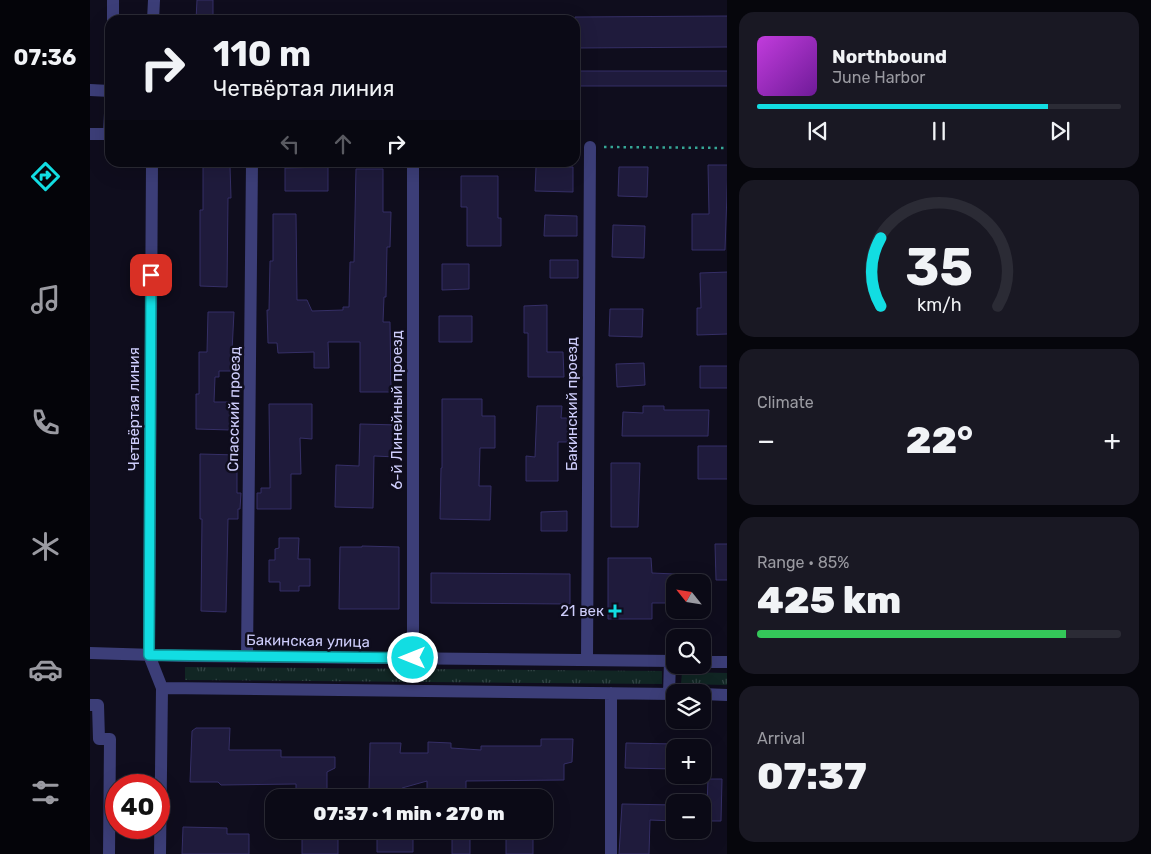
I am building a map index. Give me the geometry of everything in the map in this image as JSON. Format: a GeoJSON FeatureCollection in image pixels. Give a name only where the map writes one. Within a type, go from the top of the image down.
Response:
{"type":"FeatureCollection","features":[{"type":"Feature","properties":{"kind":"street"},"geometry":{"type":"LineString","coordinates":[[113,0],[113,15]]}},
{"type":"Feature","properties":{"kind":"street"},"geometry":{"type":"LineString","coordinates":[[153,15],[154,0]]}},
{"type":"Feature","properties":{"kind":"street"},"geometry":{"type":"LineString","coordinates":[[90,90],[105,90]]}},
{"type":"Feature","properties":{"kind":"street"},"geometry":{"type":"LineString","coordinates":[[90,134],[105,134]]}},
{"type":"Feature","properties":{"kind":"street","name":"Бакинский проезд"},"geometry":{"type":"LineString","coordinates":[[587,660],[590,147]]}},
{"type":"Feature","properties":{"kind":"street","name":"Четвёртая линия"},"geometry":{"type":"LineString","coordinates":[[149,655],[152,167]]}},
{"type":"Feature","properties":{"kind":"street","name":"Спасский проезд"},"geometry":{"type":"LineString","coordinates":[[247,657],[252,167]]}},
{"type":"Feature","properties":{"kind":"street","name":"6-й Линейный проезд"},"geometry":{"type":"LineString","coordinates":[[413,658],[414,167]]}},
{"type":"Feature","properties":{"kind":"street","name":"Бакинская улица"},"geometry":{"type":"LineString","coordinates":[[90,653],[247,657],[666,661]]}},
{"type":"Feature","properties":{"kind":"street"},"geometry":{"type":"LineString","coordinates":[[149,655],[162,688],[160,854]]}},
{"type":"Feature","properties":{"kind":"street"},"geometry":{"type":"LineString","coordinates":[[711,662],[727,662]]}},
{"type":"Feature","properties":{"kind":"street"},"geometry":{"type":"LineString","coordinates":[[162,688],[666,694]]}},
{"type":"Feature","properties":{"kind":"street"},"geometry":{"type":"LineString","coordinates":[[611,693],[611,854]]}},
{"type":"Feature","properties":{"kind":"street"},"geometry":{"type":"LineString","coordinates":[[711,694],[727,695]]}},
{"type":"Feature","properties":{"kind":"street"},"geometry":{"type":"LineString","coordinates":[[90,705],[98,705],[99,739],[110,739],[109,854]]}},
{"type":"Feature","properties":{"kind":"path"},"geometry":{"type":"LineString","coordinates":[[590,147],[727,148]]}},
{"type":"Feature","properties":{"kind":"green space"},"geometry":{"type":"Polygon","coordinates":[[[185,667],[662,671],[662,684],[185,680],[185,667]]]}},
{"type":"Feature","properties":{"kind":"green space"},"geometry":{"type":"Polygon","coordinates":[[[727,673],[727,685],[681,684],[682,674],[727,673]]]}},
{"type":"Feature","properties":{"kind":"building"},"geometry":{"type":"Polygon","coordinates":[[[197,0],[213,0],[213,15],[196,15],[197,0]]]}},
{"type":"Feature","properties":{"kind":"building"},"geometry":{"type":"Polygon","coordinates":[[[727,16],[727,47],[580,48],[580,17],[727,16]]]}},
{"type":"Feature","properties":{"kind":"building"},"geometry":{"type":"Polygon","coordinates":[[[580,71],[727,71],[727,86],[580,86],[580,71]]]}},
{"type":"Feature","properties":{"kind":"building"},"geometry":{"type":"Polygon","coordinates":[[[708,165],[727,165],[725,250],[692,250],[692,214],[709,214],[708,165]]]}},
{"type":"Feature","properties":{"kind":"building"},"geometry":{"type":"Polygon","coordinates":[[[203,167],[230,167],[231,198],[228,198],[227,287],[200,286],[200,210],[203,210],[203,167]]]}},
{"type":"Feature","properties":{"kind":"building"},"geometry":{"type":"Polygon","coordinates":[[[328,167],[328,191],[285,191],[285,168],[328,167]]]}},
{"type":"Feature","properties":{"kind":"building"},"geometry":{"type":"Polygon","coordinates":[[[536,167],[573,167],[573,192],[535,191],[536,167]]]}},
{"type":"Feature","properties":{"kind":"building"},"geometry":{"type":"Polygon","coordinates":[[[619,167],[648,167],[647,197],[618,196],[619,167]]]}},
{"type":"Feature","properties":{"kind":"building"},"geometry":{"type":"Polygon","coordinates":[[[356,169],[383,169],[383,212],[391,212],[390,247],[387,247],[386,297],[384,297],[383,322],[390,322],[391,392],[360,392],[360,342],[328,342],[329,368],[314,368],[314,352],[278,353],[277,343],[268,343],[267,310],[269,310],[270,261],[273,261],[273,214],[296,214],[297,300],[307,300],[312,311],[343,310],[343,307],[349,307],[350,262],[354,262],[356,169]]]}},
{"type":"Feature","properties":{"kind":"building"},"geometry":{"type":"Polygon","coordinates":[[[461,176],[498,176],[498,218],[501,218],[501,246],[467,246],[467,207],[461,207],[461,176]]]}},
{"type":"Feature","properties":{"kind":"building"},"geometry":{"type":"Polygon","coordinates":[[[545,215],[577,216],[577,236],[544,236],[545,215]]]}},
{"type":"Feature","properties":{"kind":"building"},"geometry":{"type":"Polygon","coordinates":[[[613,225],[645,226],[644,258],[612,257],[613,225]]]}},
{"type":"Feature","properties":{"kind":"building"},"geometry":{"type":"Polygon","coordinates":[[[550,260],[578,260],[578,278],[550,278],[550,260]]]}},
{"type":"Feature","properties":{"kind":"building"},"geometry":{"type":"Polygon","coordinates":[[[442,264],[469,264],[469,289],[442,290],[442,264]]]}},
{"type":"Feature","properties":{"kind":"building"},"geometry":{"type":"Polygon","coordinates":[[[727,272],[727,334],[697,335],[697,308],[701,308],[700,273],[727,272]]]}},
{"type":"Feature","properties":{"kind":"building"},"geometry":{"type":"Polygon","coordinates":[[[547,305],[547,352],[563,352],[564,377],[528,377],[528,333],[524,333],[524,306],[547,305]]]}},
{"type":"Feature","properties":{"kind":"building"},"geometry":{"type":"Polygon","coordinates":[[[610,309],[643,309],[642,337],[609,336],[610,309]]]}},
{"type":"Feature","properties":{"kind":"building"},"geometry":{"type":"Polygon","coordinates":[[[208,312],[234,312],[231,371],[219,371],[219,377],[215,377],[214,402],[232,402],[231,430],[196,429],[196,394],[199,394],[199,352],[207,352],[208,312]]]}},
{"type":"Feature","properties":{"kind":"building"},"geometry":{"type":"Polygon","coordinates":[[[439,316],[472,316],[472,342],[439,342],[439,316]]]}},
{"type":"Feature","properties":{"kind":"building"},"geometry":{"type":"Polygon","coordinates":[[[644,363],[645,385],[617,387],[616,364],[644,363]]]}},
{"type":"Feature","properties":{"kind":"building"},"geometry":{"type":"Polygon","coordinates":[[[700,366],[727,366],[727,388],[700,388],[700,366]]]}},
{"type":"Feature","properties":{"kind":"building"},"geometry":{"type":"Polygon","coordinates":[[[442,399],[482,399],[482,416],[495,416],[495,448],[480,448],[479,486],[491,486],[490,520],[440,519],[442,399]]]}},
{"type":"Feature","properties":{"kind":"building"},"geometry":{"type":"Polygon","coordinates":[[[269,404],[312,404],[312,439],[300,438],[301,474],[291,474],[291,509],[257,509],[257,493],[261,493],[261,488],[270,488],[269,404]]]}},
{"type":"Feature","properties":{"kind":"building"},"geometry":{"type":"Polygon","coordinates":[[[537,406],[562,406],[561,418],[569,418],[568,442],[558,442],[558,481],[526,481],[526,456],[535,457],[537,406]]]}},
{"type":"Feature","properties":{"kind":"building"},"geometry":{"type":"Polygon","coordinates":[[[643,406],[664,406],[664,410],[709,410],[708,436],[622,436],[623,412],[643,413],[643,406]]]}},
{"type":"Feature","properties":{"kind":"building"},"geometry":{"type":"Polygon","coordinates":[[[360,424],[398,425],[397,457],[374,456],[373,508],[335,507],[336,465],[359,466],[360,424]]]}},
{"type":"Feature","properties":{"kind":"building"},"geometry":{"type":"Polygon","coordinates":[[[698,446],[727,446],[727,479],[698,479],[698,446]]]}},
{"type":"Feature","properties":{"kind":"building"},"geometry":{"type":"Polygon","coordinates":[[[200,454],[237,455],[237,493],[241,493],[240,509],[238,509],[238,519],[228,519],[226,612],[201,611],[202,519],[200,519],[200,454]]]}},
{"type":"Feature","properties":{"kind":"building"},"geometry":{"type":"Polygon","coordinates":[[[611,463],[640,463],[638,527],[611,527],[611,463]]]}},
{"type":"Feature","properties":{"kind":"building"},"geometry":{"type":"Polygon","coordinates":[[[567,511],[567,531],[541,531],[541,512],[567,511]]]}},
{"type":"Feature","properties":{"kind":"building"},"geometry":{"type":"Polygon","coordinates":[[[279,538],[299,538],[298,559],[310,559],[310,586],[299,586],[299,591],[280,591],[280,582],[269,582],[269,560],[275,560],[275,549],[279,548],[279,538]]]}},
{"type":"Feature","properties":{"kind":"building"},"geometry":{"type":"Polygon","coordinates":[[[715,544],[727,544],[727,580],[716,580],[715,544]]]}},
{"type":"Feature","properties":{"kind":"building"},"geometry":{"type":"Polygon","coordinates":[[[340,547],[399,547],[399,609],[339,609],[340,547]]]}},
{"type":"Feature","properties":{"kind":"building"},"geometry":{"type":"Polygon","coordinates":[[[608,558],[651,558],[652,573],[675,574],[666,574],[666,603],[652,603],[652,619],[608,619],[608,558]]]}},
{"type":"Feature","properties":{"kind":"building"},"geometry":{"type":"Polygon","coordinates":[[[431,573],[570,574],[570,604],[431,603],[431,573]]]}},
{"type":"Feature","properties":{"kind":"building"},"geometry":{"type":"Polygon","coordinates":[[[196,728],[230,728],[229,750],[281,750],[281,757],[335,757],[335,768],[327,772],[327,789],[296,789],[296,784],[221,785],[218,782],[190,782],[192,731],[196,728]]]}},
{"type":"Feature","properties":{"kind":"building"},"geometry":{"type":"Polygon","coordinates":[[[541,739],[573,739],[572,762],[564,764],[564,780],[466,781],[466,789],[427,789],[427,781],[402,789],[369,789],[370,743],[401,743],[400,753],[428,753],[428,742],[451,743],[451,748],[481,750],[481,746],[541,746],[541,739]]]}},
{"type":"Feature","properties":{"kind":"building"},"geometry":{"type":"Polygon","coordinates":[[[626,743],[666,744],[666,769],[625,768],[626,743]]]}},
{"type":"Feature","properties":{"kind":"building"},"geometry":{"type":"Polygon","coordinates":[[[711,779],[722,779],[721,821],[711,821],[711,794],[707,794],[708,784],[711,784],[711,779]]]}},
{"type":"Feature","properties":{"kind":"building"},"geometry":{"type":"Polygon","coordinates":[[[622,804],[666,805],[666,821],[650,820],[649,854],[619,854],[622,804]]]}},
{"type":"Feature","properties":{"kind":"building"},"geometry":{"type":"Polygon","coordinates":[[[183,827],[227,828],[227,834],[249,834],[249,854],[182,854],[183,827]]]}},
{"type":"Feature","properties":{"kind":"building"},"geometry":{"type":"Polygon","coordinates":[[[302,839],[338,839],[338,854],[302,854],[302,839]]]}},
{"type":"Feature","properties":{"kind":"building"},"geometry":{"type":"Polygon","coordinates":[[[377,839],[413,839],[413,852],[377,852],[377,839]]]}},
{"type":"Feature","properties":{"kind":"building"},"geometry":{"type":"Polygon","coordinates":[[[452,839],[470,839],[470,854],[452,854],[452,839]]]}},
{"type":"Feature","properties":{"kind":"building"},"geometry":{"type":"Polygon","coordinates":[[[506,839],[533,839],[533,854],[506,854],[506,839]]]}},
{"type":"Feature","properties":{"kind":"place","name":"21 век"},"geometry":{"type":"Point","coordinates":[615,611]}},
{"type":"Feature","properties":{"kind":"route"},"geometry":{"type":"LineString","coordinates":[[151,275],[149,655],[413,658]]}}]}
